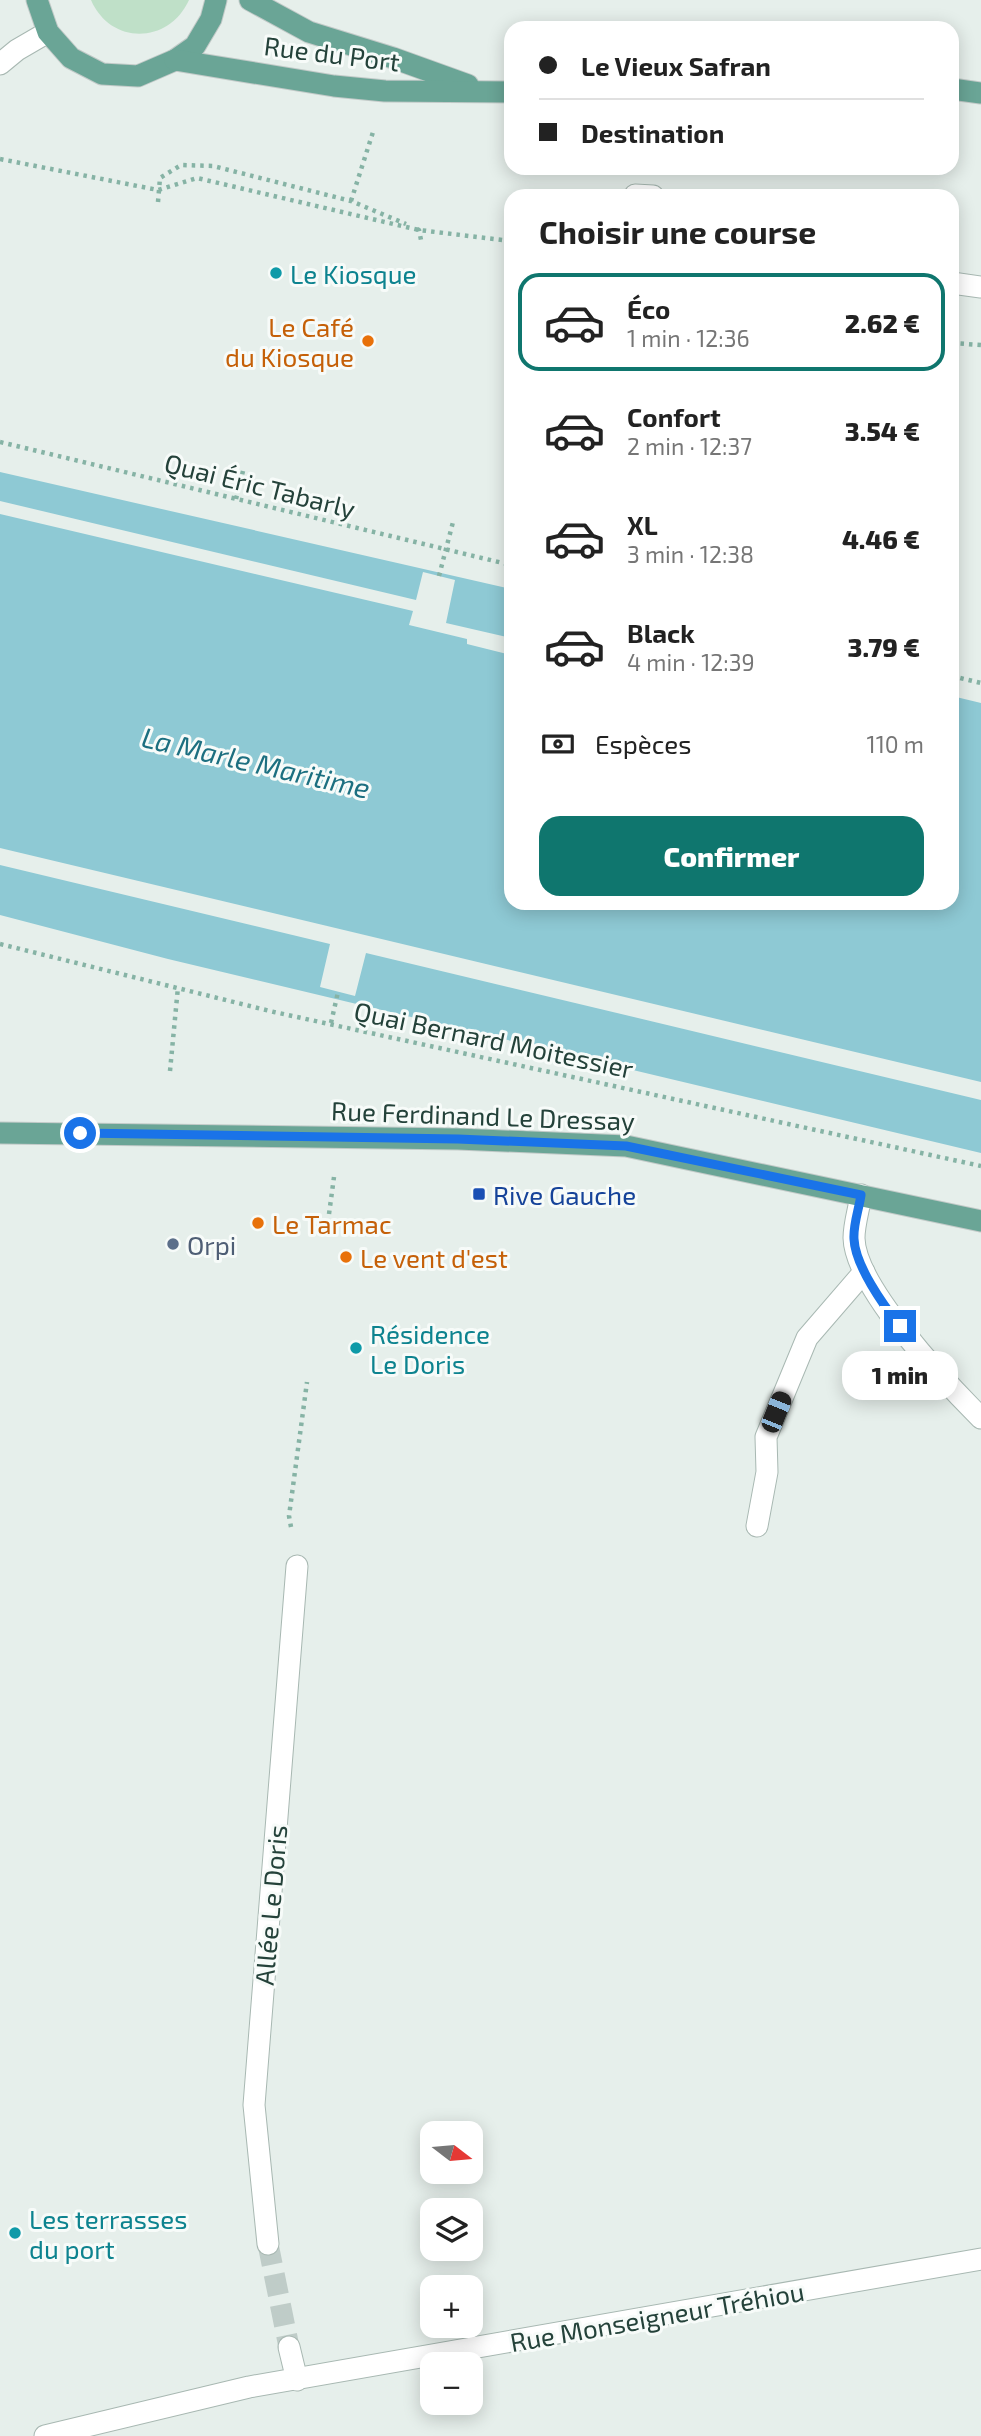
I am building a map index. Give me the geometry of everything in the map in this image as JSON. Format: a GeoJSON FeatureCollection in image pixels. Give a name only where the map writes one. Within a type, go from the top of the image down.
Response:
{"type":"FeatureCollection","features":[{"type":"Feature","properties":{"kind":"main road"},"geometry":{"type":"LineString","coordinates":[[37,0],[48,32],[71,58],[103,74],[138,76],[175,60],[195,46],[211,19],[216,0]]}},
{"type":"Feature","properties":{"kind":"main road","name":"Rue du Port"},"geometry":{"type":"LineString","coordinates":[[250,0],[309,32],[393,58],[483,91]]}},
{"type":"Feature","properties":{"kind":"main road","name":"Rue du Port"},"geometry":{"type":"LineString","coordinates":[[175,60],[385,92],[504,92]]}},
{"type":"Feature","properties":{"kind":"main road"},"geometry":{"type":"LineString","coordinates":[[959,90],[981,93]]}},
{"type":"Feature","properties":{"kind":"main road","name":"Rue Ferdinand Le Dressay"},"geometry":{"type":"LineString","coordinates":[[0,1133],[458,1139],[626,1146],[981,1221]]}},
{"type":"Feature","properties":{"kind":"street"},"geometry":{"type":"LineString","coordinates":[[0,64],[17,50],[48,32]]}},
{"type":"Feature","properties":{"kind":"street"},"geometry":{"type":"LineString","coordinates":[[959,284],[981,288]]}},
{"type":"Feature","properties":{"kind":"street"},"geometry":{"type":"LineString","coordinates":[[861,1195],[854,1239],[864,1272],[885,1308],[944,1381],[981,1418]]}},
{"type":"Feature","properties":{"kind":"street"},"geometry":{"type":"LineString","coordinates":[[757,1526],[767,1472],[766,1437],[807,1338],[864,1272]]}},
{"type":"Feature","properties":{"kind":"street","name":"Allée Le Doris"},"geometry":{"type":"LineString","coordinates":[[268,2244],[254,2105],[297,1566]]}},
{"type":"Feature","properties":{"kind":"street","name":"Rue Monseigneur Tréhiou"},"geometry":{"type":"LineString","coordinates":[[45,2436],[249,2387],[981,2259]]}},
{"type":"Feature","properties":{"kind":"street"},"geometry":{"type":"LineString","coordinates":[[289,2347],[297,2380]]}},
{"type":"Feature","properties":{"kind":"path"},"geometry":{"type":"LineString","coordinates":[[351,201],[377,120]]}},
{"type":"Feature","properties":{"kind":"path"},"geometry":{"type":"LineString","coordinates":[[0,159],[158,190],[197,178],[419,230],[504,240]]}},
{"type":"Feature","properties":{"kind":"path"},"geometry":{"type":"LineString","coordinates":[[158,202],[160,178],[181,165],[214,166],[351,201],[419,230]]}},
{"type":"Feature","properties":{"kind":"path"},"geometry":{"type":"LineString","coordinates":[[419,230],[421,240]]}},
{"type":"Feature","properties":{"kind":"path"},"geometry":{"type":"LineString","coordinates":[[959,343],[981,345]]}},
{"type":"Feature","properties":{"kind":"path","name":"Quai Éric Tabarly"},"geometry":{"type":"LineString","coordinates":[[0,442],[504,563]]}},
{"type":"Feature","properties":{"kind":"path"},"geometry":{"type":"LineString","coordinates":[[236,499],[243,471]]}},
{"type":"Feature","properties":{"kind":"path"},"geometry":{"type":"LineString","coordinates":[[439,576],[453,522]]}},
{"type":"Feature","properties":{"kind":"path"},"geometry":{"type":"LineString","coordinates":[[959,678],[981,683]]}},
{"type":"Feature","properties":{"kind":"path","name":"Quai Bernard Moitessier"},"geometry":{"type":"LineString","coordinates":[[0,944],[274,1012],[981,1166]]}},
{"type":"Feature","properties":{"kind":"path"},"geometry":{"type":"LineString","coordinates":[[170,1072],[178,987]]}},
{"type":"Feature","properties":{"kind":"path"},"geometry":{"type":"LineString","coordinates":[[331,1024],[338,992]]}},
{"type":"Feature","properties":{"kind":"path"},"geometry":{"type":"LineString","coordinates":[[297,1566],[289,1516],[307,1382]]}},
{"type":"Feature","properties":{"kind":"green space"},"geometry":{"type":"Polygon","coordinates":[[[91,0],[189,0],[180,15],[168,25],[140,34],[112,26],[100,15],[91,0]]]}},
{"type":"Feature","properties":{"kind":"water","name":"La Marle Maritime"},"geometry":{"type":"Polygon","coordinates":[[[0,472],[504,587],[504,910],[959,910],[959,698],[981,703],[981,1153],[168,959],[0,915],[0,472]]]}},
{"type":"Feature","properties":{"kind":"pier"},"geometry":{"type":"Polygon","coordinates":[[[0,501],[416,600],[423,572],[455,580],[446,623],[504,636],[504,653],[467,644],[467,639],[409,625],[413,611],[0,514],[0,501]]]}},
{"type":"Feature","properties":{"kind":"pier"},"geometry":{"type":"Polygon","coordinates":[[[0,848],[981,1082],[981,1100],[366,953],[355,996],[320,987],[330,944],[0,865],[0,848]]]}},
{"type":"Feature","properties":{"kind":"tunnel"},"geometry":{"type":"LineString","coordinates":[[268,2244],[289,2347]]}},
{"type":"Feature","properties":{"kind":"place","name":"Le Kiosque"},"geometry":{"type":"Point","coordinates":[276,273]}},
{"type":"Feature","properties":{"kind":"place","name":"Le Café du Kiosque"},"geometry":{"type":"Point","coordinates":[368,341]}},
{"type":"Feature","properties":{"kind":"place","name":"Rive Gauche"},"geometry":{"type":"Point","coordinates":[479,1194]}},
{"type":"Feature","properties":{"kind":"place","name":"Le Tarmac"},"geometry":{"type":"Point","coordinates":[258,1223]}},
{"type":"Feature","properties":{"kind":"place","name":"Orpi"},"geometry":{"type":"Point","coordinates":[173,1244]}},
{"type":"Feature","properties":{"kind":"place","name":"Le vent d'est"},"geometry":{"type":"Point","coordinates":[346,1257]}},
{"type":"Feature","properties":{"kind":"place","name":"Résidence Le Doris"},"geometry":{"type":"Point","coordinates":[356,1348]}},
{"type":"Feature","properties":{"kind":"place","name":"Les terrasses du port"},"geometry":{"type":"Point","coordinates":[15,2233]}},
{"type":"Feature","properties":{"kind":"route"},"geometry":{"type":"LineString","coordinates":[[80,1133],[458,1139],[626,1146],[861,1195],[854,1239],[864,1272],[885,1308],[900,1326]]}}]}
